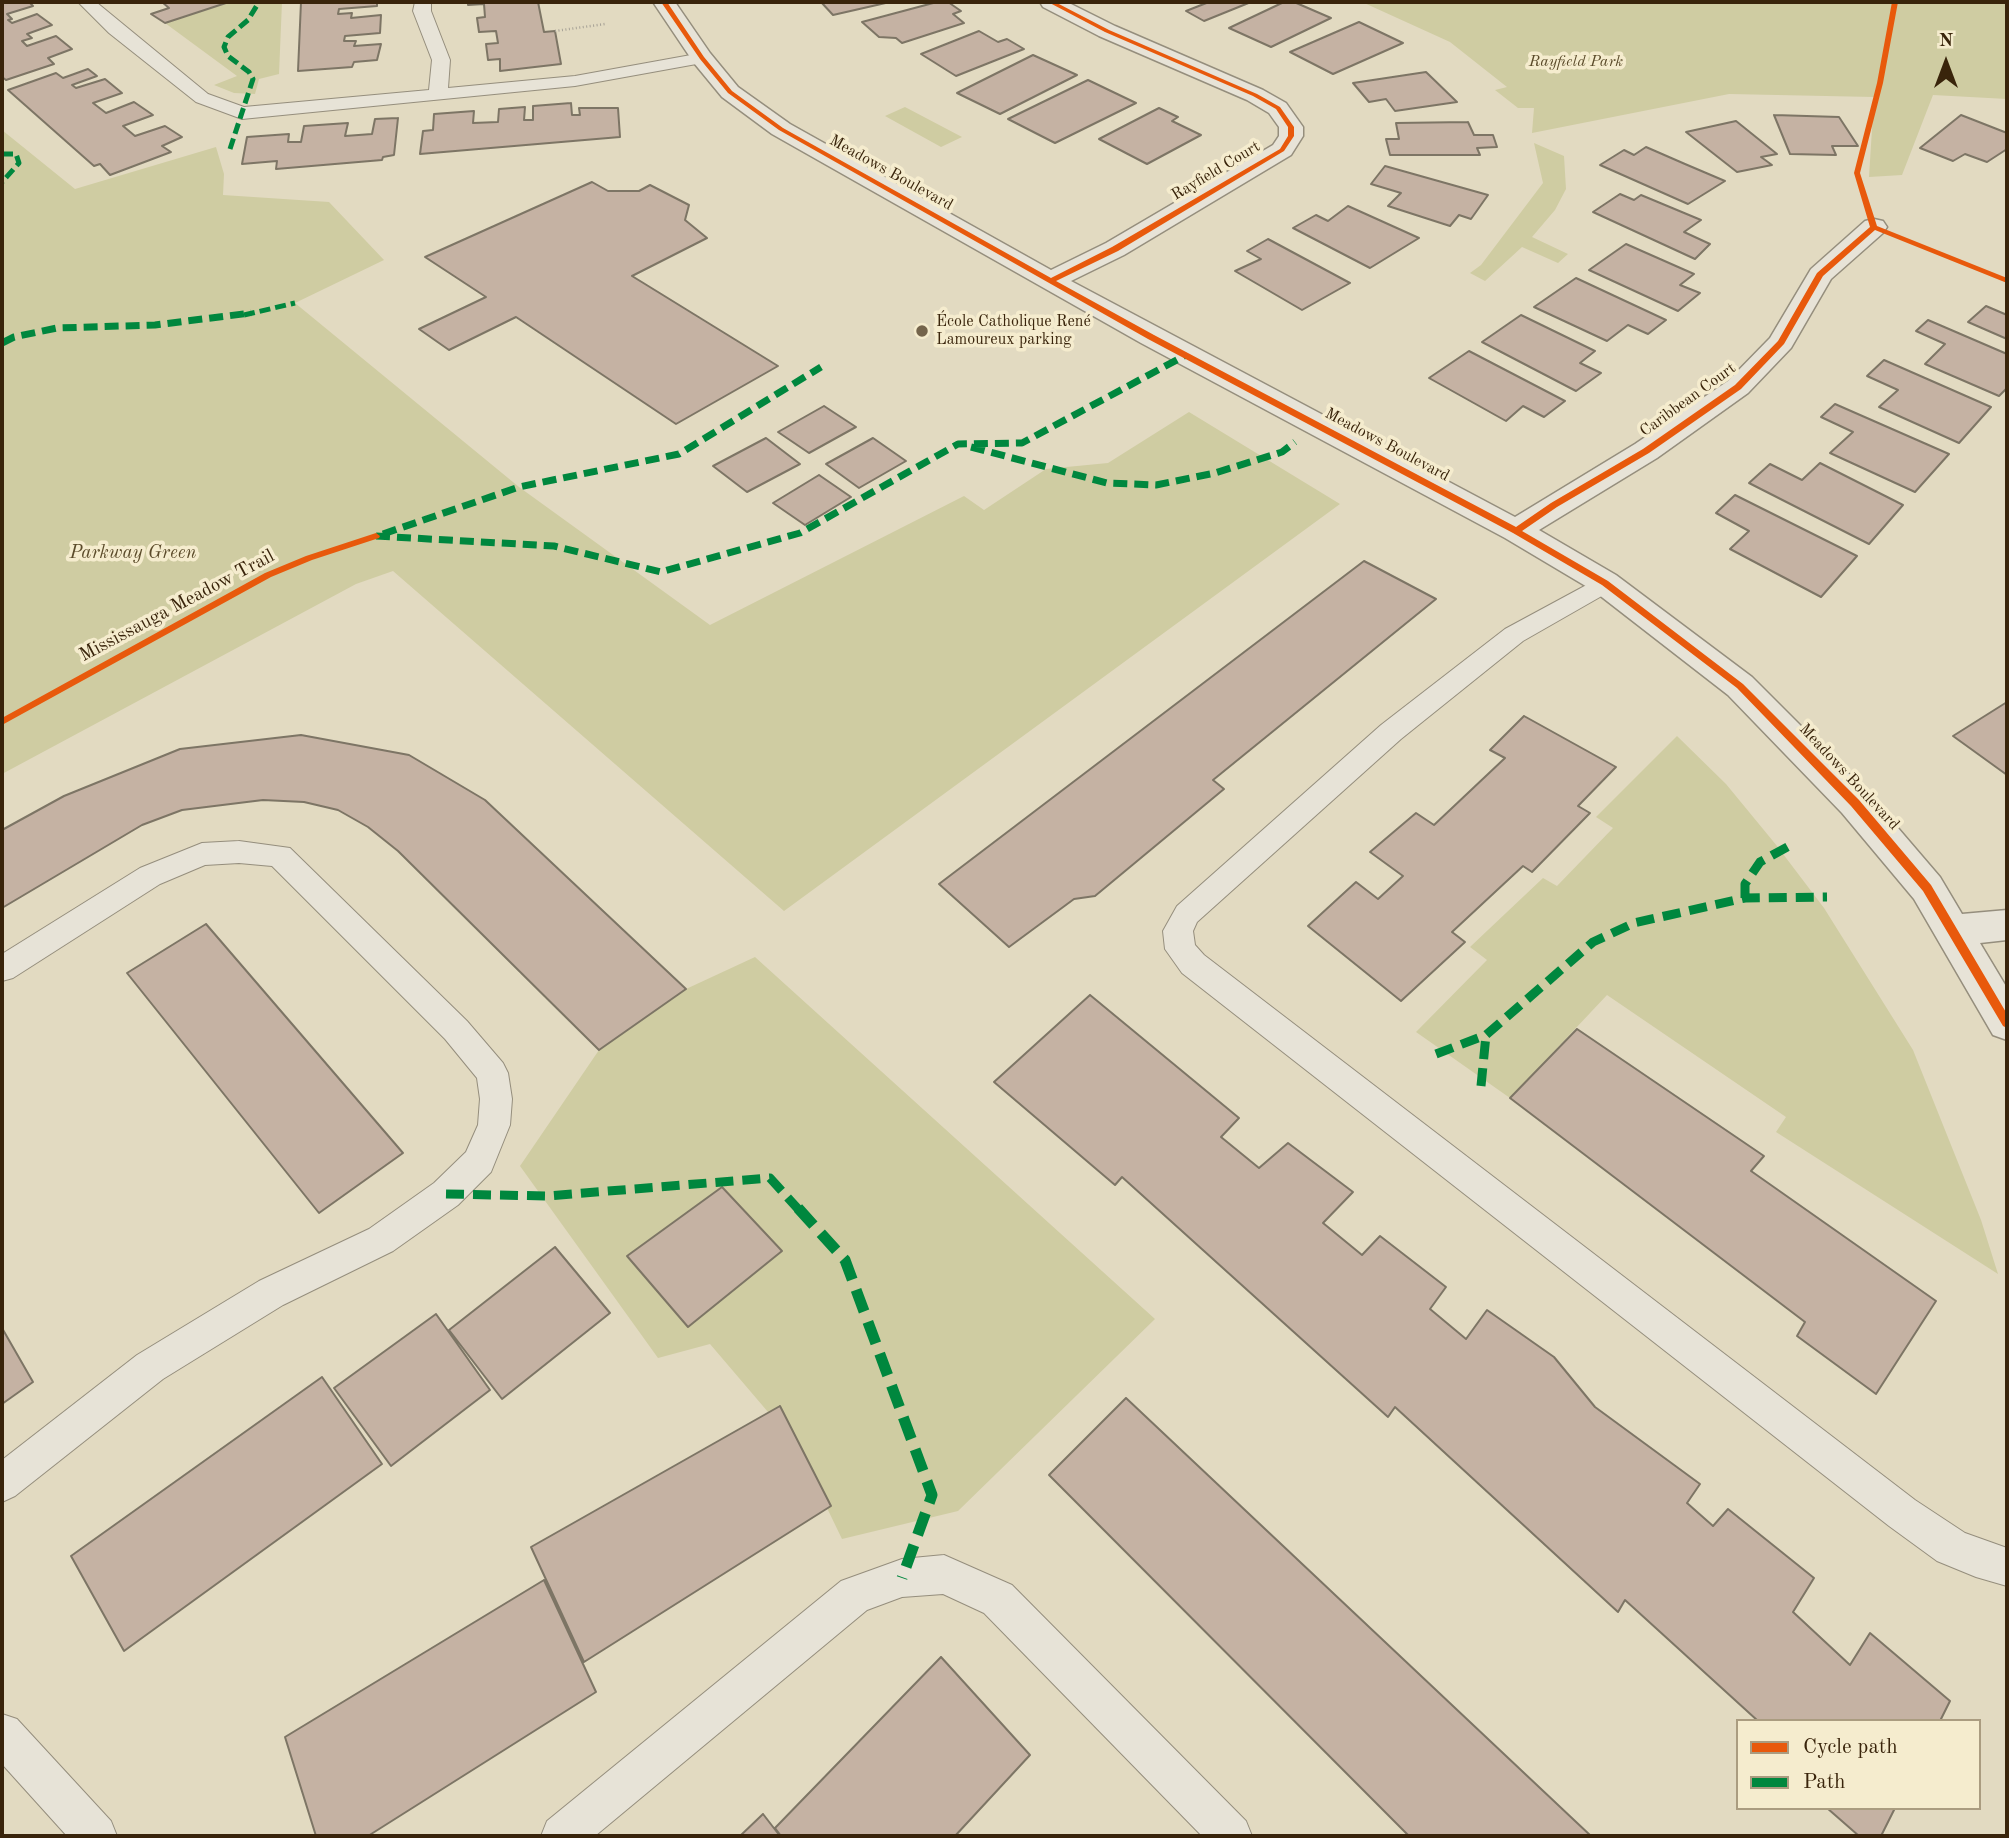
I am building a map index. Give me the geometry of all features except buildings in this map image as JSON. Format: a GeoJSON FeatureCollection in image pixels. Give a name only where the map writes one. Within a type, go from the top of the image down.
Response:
{"type":"FeatureCollection","features":[{"type":"Feature","properties":{"kind":"street","name":"Meadows Boulevard"},"geometry":{"type":"LineString","coordinates":[[664,2],[702,58],[730,92],[780,128],[1051,281],[1516,531],[1605,583],[1740,686],[1855,803],[1927,888],[2007,1023]]}},
{"type":"Feature","properties":{"kind":"street","name":"Rayfield Court"},"geometry":{"type":"LineString","coordinates":[[1051,2],[1107,31],[1255,95],[1278,108],[1291,127],[1291,136],[1282,150],[1115,249],[1051,281]]}},
{"type":"Feature","properties":{"kind":"street","name":"Caribbean Court"},"geometry":{"type":"LineString","coordinates":[[1516,531],[1554,505],[1646,451],[1738,387],[1781,342],[1820,275],[1874,227]]}},
{"type":"Feature","properties":{"kind":"street"},"geometry":{"type":"LineString","coordinates":[[1953,930],[2007,925]]}},
{"type":"Feature","properties":{"kind":"lane"},"geometry":{"type":"LineString","coordinates":[[86,2],[115,30],[202,98],[243,113],[575,81],[702,58]]}},
{"type":"Feature","properties":{"kind":"lane"},"geometry":{"type":"LineString","coordinates":[[423,2],[422,11],[440,60],[438,93]]}},
{"type":"Feature","properties":{"kind":"lane"},"geometry":{"type":"LineString","coordinates":[[1605,583],[1514,635],[1391,733],[1187,914],[1178,931],[1180,949],[1202,971],[1902,1513],[1951,1547],[2007,1567]]}},
{"type":"Feature","properties":{"kind":"lane"},"geometry":{"type":"LineString","coordinates":[[2,970],[150,876],[202,854],[239,852],[280,856],[456,1030],[492,1073],[496,1099],[494,1125],[479,1162],[446,1194],[381,1240],[271,1293],[150,1367],[2,1483]]}},
{"type":"Feature","properties":{"kind":"lane"},"geometry":{"type":"LineString","coordinates":[[562,1836],[855,1595],[902,1578],[944,1574],[998,1599],[1231,1836]]}},
{"type":"Feature","properties":{"kind":"lane"},"geometry":{"type":"LineString","coordinates":[[2,1734],[96,1836]]}},
{"type":"Feature","properties":{"kind":"path"},"geometry":{"type":"LineString","coordinates":[[538,3],[550,2]]}},
{"type":"Feature","properties":{"kind":"path"},"geometry":{"type":"LineString","coordinates":[[555,30],[605,24]]}},
{"type":"Feature","properties":{"kind":"green space"},"geometry":{"type":"Polygon","coordinates":[[[228,2],[282,2],[279,74],[259,79],[255,94],[234,93],[214,85],[237,76],[165,23],[228,2]]]}},
{"type":"Feature","properties":{"kind":"green space","name":"Rayfield Park"},"geometry":{"type":"Polygon","coordinates":[[[1362,2],[2007,2],[2007,99],[1933,95],[1902,175],[1869,177],[1874,97],[1729,94],[1532,133],[1534,108],[1518,108],[1495,90],[1507,87],[1450,42],[1362,2]]]}},
{"type":"Feature","properties":{"kind":"green space"},"geometry":{"type":"Polygon","coordinates":[[[905,107],[962,137],[941,147],[885,116],[905,107]]]}},
{"type":"Feature","properties":{"kind":"green space","name":"Parkway Green"},"geometry":{"type":"Polygon","coordinates":[[[2,130],[75,189],[216,147],[224,174],[223,195],[329,202],[384,260],[295,303],[519,487],[710,625],[964,496],[984,510],[1046,469],[1108,463],[1189,412],[1340,504],[784,911],[393,571],[356,584],[2,774],[2,130]]]}},
{"type":"Feature","properties":{"kind":"green space"},"geometry":{"type":"Polygon","coordinates":[[[1534,143],[1564,156],[1566,189],[1555,210],[1532,237],[1568,254],[1558,263],[1522,247],[1485,281],[1470,273],[1481,265],[1543,183],[1534,143]]]}},
{"type":"Feature","properties":{"kind":"green space"},"geometry":{"type":"Polygon","coordinates":[[[1677,736],[1726,784],[1824,908],[1913,1050],[1981,1220],[1998,1274],[1776,1132],[1786,1117],[1607,995],[1510,1098],[1416,1032],[1487,960],[1470,947],[1543,878],[1557,886],[1613,828],[1596,817],[1677,736]]]}},
{"type":"Feature","properties":{"kind":"green space"},"geometry":{"type":"Polygon","coordinates":[[[755,957],[1155,1319],[958,1511],[842,1539],[797,1446],[710,1344],[658,1358],[520,1166],[599,1050],[686,989],[755,957]]]}},
{"type":"Feature","properties":{"kind":"marked path"},"geometry":{"type":"LineString","coordinates":[[230,149],[253,79],[249,72],[228,56],[224,47],[228,37],[248,20],[259,2]]}},
{"type":"Feature","properties":{"kind":"marked path"},"geometry":{"type":"LineString","coordinates":[[2,154],[16,154],[19,163],[2,182]]}},
{"type":"Feature","properties":{"kind":"marked path"},"geometry":{"type":"LineString","coordinates":[[2,343],[14,337],[57,328],[155,325],[235,317],[295,303]]}},
{"type":"Feature","properties":{"kind":"marked path"},"geometry":{"type":"LineString","coordinates":[[376,536],[554,546],[661,572],[800,533],[958,444],[1022,443],[1186,355]]}},
{"type":"Feature","properties":{"kind":"marked path"},"geometry":{"type":"LineString","coordinates":[[383,534],[519,487],[679,454],[821,367]]}},
{"type":"Feature","properties":{"kind":"marked path"},"geometry":{"type":"LineString","coordinates":[[971,447],[1107,483],[1156,485],[1215,473],[1282,452],[1295,442]]}},
{"type":"Feature","properties":{"kind":"marked path"},"geometry":{"type":"LineString","coordinates":[[1745,898],[1745,884],[1760,862],[1791,845]]}},
{"type":"Feature","properties":{"kind":"marked path"},"geometry":{"type":"LineString","coordinates":[[1436,1054],[1486,1035],[1593,942],[1634,923],[1745,898],[1827,897]]}},
{"type":"Feature","properties":{"kind":"marked path"},"geometry":{"type":"LineString","coordinates":[[1481,1086],[1486,1035]]}},
{"type":"Feature","properties":{"kind":"marked path"},"geometry":{"type":"LineString","coordinates":[[446,1194],[547,1196],[770,1178],[845,1260],[932,1495],[902,1578]]}},
{"type":"Feature","properties":{"kind":"cycle path"},"geometry":{"type":"LineString","coordinates":[[664,2],[702,58],[730,92],[781,129],[1151,337],[1516,531],[1605,583],[1740,686],[1855,803],[1927,888],[2007,1023]]}},
{"type":"Feature","properties":{"kind":"cycle path"},"geometry":{"type":"LineString","coordinates":[[1050,281],[1115,249],[1282,150],[1291,136],[1291,127],[1278,108],[1255,95],[1107,31],[1051,2]]}},
{"type":"Feature","properties":{"kind":"cycle path"},"geometry":{"type":"LineString","coordinates":[[1874,227],[1857,173],[1880,83],[1895,2]]}},
{"type":"Feature","properties":{"kind":"cycle path"},"geometry":{"type":"LineString","coordinates":[[1874,227],[2007,281]]}},
{"type":"Feature","properties":{"kind":"cycle path"},"geometry":{"type":"LineString","coordinates":[[1516,531],[1554,505],[1646,451],[1738,387],[1781,342],[1820,275],[1874,227]]}},
{"type":"Feature","properties":{"kind":"cycle path","name":"Mississauga Meadow Trail"},"geometry":{"type":"LineString","coordinates":[[2,722],[268,575],[376,536]]}},
{"type":"Feature","properties":{"kind":"place","name":"École Catholique René Lamoureux parking"},"geometry":{"type":"Point","coordinates":[922,331]}}]}
